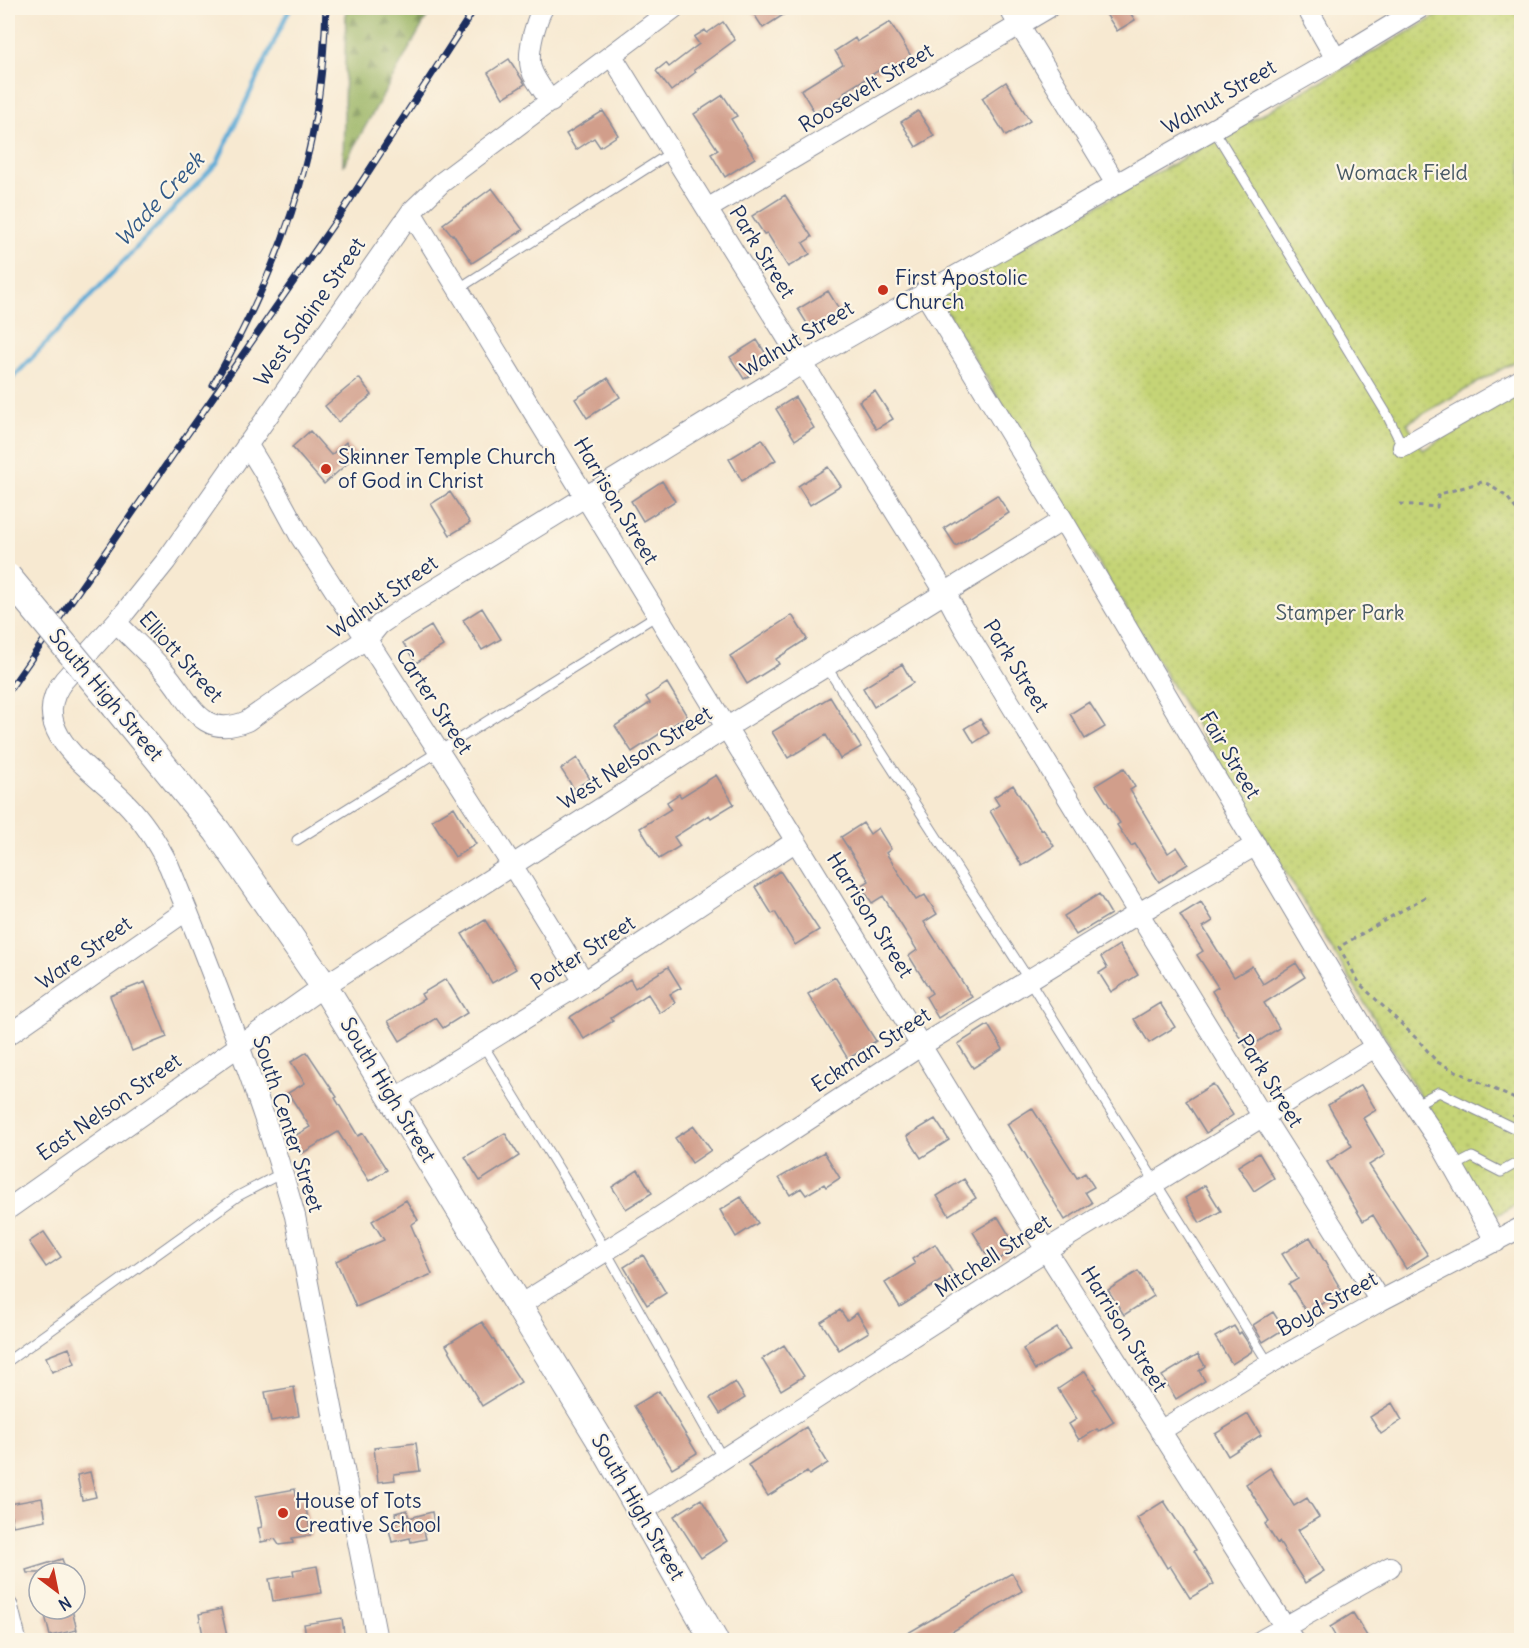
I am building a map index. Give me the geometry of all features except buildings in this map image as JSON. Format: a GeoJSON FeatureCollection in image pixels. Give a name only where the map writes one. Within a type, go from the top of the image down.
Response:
{"type":"FeatureCollection","features":[{"type":"Feature","properties":{"kind":"main road","name":"South High Street"},"geometry":{"type":"LineString","coordinates":[[8,577],[218,831],[324,986],[518,1305],[641,1512],[714,1641]]}},
{"type":"Feature","properties":{"kind":"street"},"geometry":{"type":"LineString","coordinates":[[543,8],[530,49],[529,64],[534,78],[551,102]]}},
{"type":"Feature","properties":{"kind":"street","name":"West Sabine Street"},"geometry":{"type":"LineString","coordinates":[[51,706],[57,689],[64,680],[166,561],[411,212],[441,183],[674,8]]}},
{"type":"Feature","properties":{"kind":"street"},"geometry":{"type":"LineString","coordinates":[[1009,8],[1116,184]]}},
{"type":"Feature","properties":{"kind":"street","name":"Roosevelt Street"},"geometry":{"type":"LineString","coordinates":[[707,209],[1048,8]]}},
{"type":"Feature","properties":{"kind":"street"},"geometry":{"type":"LineString","coordinates":[[1307,8],[1336,59]]}},
{"type":"Feature","properties":{"kind":"street","name":"Walnut Street"},"geometry":{"type":"LineString","coordinates":[[212,724],[233,726],[252,718],[366,639],[398,612],[584,496],[924,292],[1336,59],[1420,8]]}},
{"type":"Feature","properties":{"kind":"street","name":"Park Street"},"geometry":{"type":"LineString","coordinates":[[612,56],[945,592],[963,626],[1263,1117],[1380,1301]]}},
{"type":"Feature","properties":{"kind":"street","name":"Harrison Street"},"geometry":{"type":"LineString","coordinates":[[411,212],[1046,1250],[1289,1635]]}},
{"type":"Feature","properties":{"kind":"street","name":"Fair Street"},"geometry":{"type":"LineString","coordinates":[[924,292],[1063,520],[1375,1047],[1454,1167],[1496,1242]]}},
{"type":"Feature","properties":{"kind":"street"},"geometry":{"type":"LineString","coordinates":[[1402,447],[1521,379]]}},
{"type":"Feature","properties":{"kind":"street","name":"Carter Street"},"geometry":{"type":"LineString","coordinates":[[247,444],[300,536],[512,865],[584,982]]}},
{"type":"Feature","properties":{"kind":"street","name":"West Nelson Street"},"geometry":{"type":"LineString","coordinates":[[238,1045],[324,986],[726,728],[1063,520]]}},
{"type":"Feature","properties":{"kind":"street","name":"Elliott Street"},"geometry":{"type":"LineString","coordinates":[[116,622],[164,671],[196,714],[212,724]]}},
{"type":"Feature","properties":{"kind":"street","name":"South Center Street"},"geometry":{"type":"LineString","coordinates":[[51,706],[55,729],[67,748],[125,802],[150,833],[169,866],[238,1045],[295,1216],[377,1641]]}},
{"type":"Feature","properties":{"kind":"street","name":"Potter Street"},"geometry":{"type":"LineString","coordinates":[[393,1100],[584,982],[796,841]]}},
{"type":"Feature","properties":{"kind":"street","name":"Eckman Street"},"geometry":{"type":"LineString","coordinates":[[518,1305],[606,1251],[922,1046],[1139,913],[1257,845]]}},
{"type":"Feature","properties":{"kind":"street","name":"Ware Street"},"geometry":{"type":"LineString","coordinates":[[8,1035],[187,910]]}},
{"type":"Feature","properties":{"kind":"street","name":"East Nelson Street"},"geometry":{"type":"LineString","coordinates":[[8,1209],[238,1045]]}},
{"type":"Feature","properties":{"kind":"street","name":"Mitchell Street"},"geometry":{"type":"LineString","coordinates":[[641,1512],[1046,1250],[1375,1047]]}},
{"type":"Feature","properties":{"kind":"street","name":"Boyd Street"},"geometry":{"type":"LineString","coordinates":[[1160,1431],[1269,1364],[1380,1301],[1521,1227]]}},
{"type":"Feature","properties":{"kind":"street"},"geometry":{"type":"LineString","coordinates":[[1262,1641],[1289,1635],[1390,1567]]}},
{"type":"Feature","properties":{"kind":"street"},"geometry":{"type":"LineString","coordinates":[[8,1607],[16,1641]]}},
{"type":"Feature","properties":{"kind":"lane"},"geometry":{"type":"LineString","coordinates":[[1213,128],[1385,411],[1402,447]]}},
{"type":"Feature","properties":{"kind":"lane"},"geometry":{"type":"LineString","coordinates":[[458,290],[672,152]]}},
{"type":"Feature","properties":{"kind":"lane"},"geometry":{"type":"LineString","coordinates":[[297,840],[657,615]]}},
{"type":"Feature","properties":{"kind":"lane"},"geometry":{"type":"LineString","coordinates":[[826,666],[1029,980],[1269,1364]]}},
{"type":"Feature","properties":{"kind":"lane"},"geometry":{"type":"LineString","coordinates":[[483,1045],[565,1179],[723,1459]]}},
{"type":"Feature","properties":{"kind":"lane"},"geometry":{"type":"LineString","coordinates":[[1414,1105],[1439,1092],[1521,1132]]}},
{"type":"Feature","properties":{"kind":"lane"},"geometry":{"type":"LineString","coordinates":[[1454,1167],[1472,1157],[1501,1172],[1521,1160]]}},
{"type":"Feature","properties":{"kind":"lane"},"geometry":{"type":"LineString","coordinates":[[8,1362],[238,1196],[282,1173]]}},
{"type":"Feature","properties":{"kind":"path"},"geometry":{"type":"LineString","coordinates":[[1400,504],[1437,507],[1440,494],[1482,482],[1506,497],[1521,516]]}},
{"type":"Feature","properties":{"kind":"path"},"geometry":{"type":"LineString","coordinates":[[1425,897],[1340,947],[1360,984],[1420,1042],[1437,1062],[1521,1102]]}},
{"type":"Feature","properties":{"kind":"green space"},"geometry":{"type":"Polygon","coordinates":[[[346,8],[432,8],[343,166],[346,8]]]}},
{"type":"Feature","properties":{"kind":"green space","name":"Stamper Park"},"geometry":{"type":"Polygon","coordinates":[[[1451,8],[1521,8],[1521,358],[1407,423],[1423,450],[1521,392],[1521,1201],[1492,1218],[1384,1035],[936,295],[1451,8]]]}},
{"type":"Feature","properties":{"kind":"waterway","name":"Wade Creek"},"geometry":{"type":"LineString","coordinates":[[8,383],[217,163],[290,8]]}},
{"type":"Feature","properties":{"kind":"railway"},"geometry":{"type":"LineString","coordinates":[[213,385],[266,279],[297,194],[310,146],[317,107],[326,8]]}},
{"type":"Feature","properties":{"kind":"railway"},"geometry":{"type":"LineString","coordinates":[[8,692],[344,209],[475,8]]}},
{"type":"Feature","properties":{"kind":"place","name":"First Apostolic Church"},"geometry":{"type":"Point","coordinates":[883,290]}},
{"type":"Feature","properties":{"kind":"place","name":"Skinner Temple Church of God in Christ"},"geometry":{"type":"Point","coordinates":[326,469]}},
{"type":"Feature","properties":{"kind":"place","name":"House of Tots Creative School"},"geometry":{"type":"Point","coordinates":[283,1513]}},
{"type":"Feature","properties":{"kind":"park label","name":"Womack Field"},"geometry":{"type":"Point","coordinates":[1402,173]}}]}
